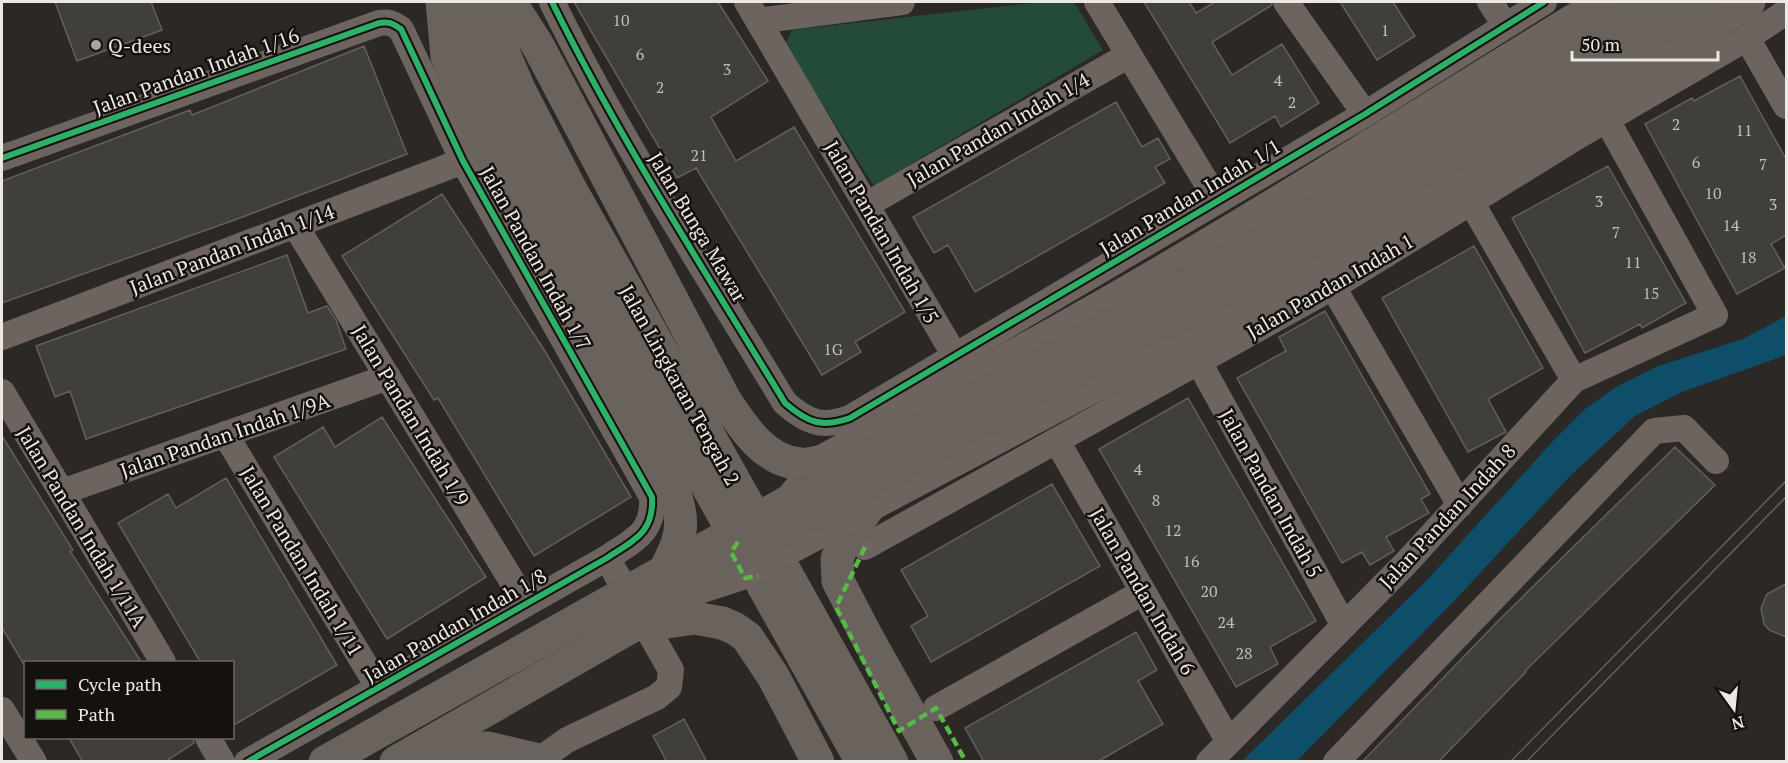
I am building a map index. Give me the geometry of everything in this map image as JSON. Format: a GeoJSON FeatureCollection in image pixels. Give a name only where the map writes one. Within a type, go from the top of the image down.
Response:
{"type":"FeatureCollection","features":[{"type":"Feature","properties":{"kind":"highway"},"geometry":{"type":"LineString","coordinates":[[442,2],[447,57],[477,128],[658,483],[675,492],[680,512],[679,538],[665,571]]}},
{"type":"Feature","properties":{"kind":"highway","name":"Jalan Lingkaran Tengah 2"},"geometry":{"type":"LineString","coordinates":[[454,2],[494,99],[546,200],[862,762]]}},
{"type":"Feature","properties":{"kind":"highway","name":"Jalan Lingkaran Tengah 2"},"geometry":{"type":"LineString","coordinates":[[482,2],[519,88],[570,188],[892,762]]}},
{"type":"Feature","properties":{"kind":"highway"},"geometry":{"type":"LineString","coordinates":[[510,2],[537,44],[725,400],[750,437],[775,457],[801,464],[823,461]]}},
{"type":"Feature","properties":{"kind":"highway"},"geometry":{"type":"LineString","coordinates":[[325,762],[792,499],[1234,285],[1307,228],[1652,2]]}},
{"type":"Feature","properties":{"kind":"highway"},"geometry":{"type":"LineString","coordinates":[[1307,228],[1700,2]]}},
{"type":"Feature","properties":{"kind":"highway"},"geometry":{"type":"LineString","coordinates":[[396,762],[629,628],[694,589],[729,560],[1042,376]]}},
{"type":"Feature","properties":{"kind":"highway"},"geometry":{"type":"LineString","coordinates":[[871,504],[844,541],[837,559],[838,581],[937,762]]}},
{"type":"Feature","properties":{"kind":"highway"},"geometry":{"type":"LineString","coordinates":[[629,628],[694,618],[722,623],[747,637],[773,676],[818,762]]}},
{"type":"Feature","properties":{"kind":"highway"},"geometry":{"type":"LineString","coordinates":[[441,762],[468,749],[488,748],[539,761]]}},
{"type":"Feature","properties":{"kind":"main road"},"geometry":{"type":"LineString","coordinates":[[694,589],[740,574],[871,504],[1042,376],[1124,296],[1604,2]]}},
{"type":"Feature","properties":{"kind":"main road"},"geometry":{"type":"LineString","coordinates":[[1688,2],[1692,15],[1691,38]]}},
{"type":"Feature","properties":{"kind":"main road"},"geometry":{"type":"LineString","coordinates":[[792,499],[823,461],[1042,376],[1224,318],[1574,124],[1691,38],[1749,2]]}},
{"type":"Feature","properties":{"kind":"street","name":"Jalan Bunga Mawar"},"geometry":{"type":"LineString","coordinates":[[552,2],[579,56],[657,192],[786,403],[799,415],[815,422],[833,424],[850,418]]}},
{"type":"Feature","properties":{"kind":"street"},"geometry":{"type":"LineString","coordinates":[[752,11],[902,2]]}},
{"type":"Feature","properties":{"kind":"street"},"geometry":{"type":"LineString","coordinates":[[1097,2],[1217,200]]}},
{"type":"Feature","properties":{"kind":"street"},"geometry":{"type":"LineString","coordinates":[[1286,2],[1365,114]]}},
{"type":"Feature","properties":{"kind":"street"},"geometry":{"type":"LineString","coordinates":[[1491,2],[1505,25]]}},
{"type":"Feature","properties":{"kind":"street","name":"Jalan Pandan Indah 1/1"},"geometry":{"type":"LineString","coordinates":[[850,418],[1365,114],[1544,2]]}},
{"type":"Feature","properties":{"kind":"street","name":"Jalan Pandan Indah 1/5"},"geometry":{"type":"LineString","coordinates":[[752,11],[868,204],[955,356]]}},
{"type":"Feature","properties":{"kind":"street","name":"Jalan Pandan Indah 1"},"geometry":{"type":"LineString","coordinates":[[865,547],[1333,287],[1471,202],[1574,124],[1607,120],[1747,38],[1786,12]]}},
{"type":"Feature","properties":{"kind":"street","name":"Jalan Pandan Indah 1/16"},"geometry":{"type":"LineString","coordinates":[[2,158],[379,23],[393,23],[401,30]]}},
{"type":"Feature","properties":{"kind":"street","name":"Jalan Pandan Indah 1/7"},"geometry":{"type":"LineString","coordinates":[[401,30],[463,161],[658,483]]}},
{"type":"Feature","properties":{"kind":"street"},"geometry":{"type":"LineString","coordinates":[[1747,38],[1786,106]]}},
{"type":"Feature","properties":{"kind":"street","name":"Jalan Pandan Indah 1/4"},"geometry":{"type":"LineString","coordinates":[[868,204],[1129,55]]}},
{"type":"Feature","properties":{"kind":"street","name":"Jalan Pandan Indah 8"},"geometry":{"type":"LineString","coordinates":[[1209,762],[1343,624],[1405,564],[1574,380],[1715,315],[1607,120]]}},
{"type":"Feature","properties":{"kind":"street","name":"Jalan Pandan Indah 1/14"},"geometry":{"type":"LineString","coordinates":[[2,337],[463,161]]}},
{"type":"Feature","properties":{"kind":"street"},"geometry":{"type":"LineString","coordinates":[[1471,202],[1574,380]]}},
{"type":"Feature","properties":{"kind":"street","name":"Jalan Pandan Indah 1/9"},"geometry":{"type":"LineString","coordinates":[[296,225],[526,604]]}},
{"type":"Feature","properties":{"kind":"street"},"geometry":{"type":"LineString","coordinates":[[1333,287],[1460,505]]}},
{"type":"Feature","properties":{"kind":"street","name":"Jalan Pandan Indah 5"},"geometry":{"type":"LineString","coordinates":[[1199,362],[1343,624]]}},
{"type":"Feature","properties":{"kind":"street","name":"Jalan Pandan Indah 1/9A"},"geometry":{"type":"LineString","coordinates":[[62,492],[388,377]]}},
{"type":"Feature","properties":{"kind":"street","name":"Jalan Pandan Indah 1/11A"},"geometry":{"type":"LineString","coordinates":[[2,392],[162,661]]}},
{"type":"Feature","properties":{"kind":"street"},"geometry":{"type":"LineString","coordinates":[[850,418],[912,521]]}},
{"type":"Feature","properties":{"kind":"street"},"geometry":{"type":"LineString","coordinates":[[1336,762],[1654,431],[1684,428],[1716,461]]}},
{"type":"Feature","properties":{"kind":"street","name":"Jalan Pandan Indah 1/11"},"geometry":{"type":"LineString","coordinates":[[225,434],[379,688]]}},
{"type":"Feature","properties":{"kind":"street","name":"Jalan Pandan Indah 6"},"geometry":{"type":"LineString","coordinates":[[1057,441],[1229,742]]}},
{"type":"Feature","properties":{"kind":"street","name":"Jalan Pandan Indah 1/8"},"geometry":{"type":"LineString","coordinates":[[247,762],[607,558],[639,537],[648,527],[653,514],[658,483]]}},
{"type":"Feature","properties":{"kind":"street"},"geometry":{"type":"LineString","coordinates":[[539,761],[567,740],[657,697],[669,687],[671,670],[607,558]]}},
{"type":"Feature","properties":{"kind":"street"},"geometry":{"type":"LineString","coordinates":[[936,708],[1143,592]]}},
{"type":"Feature","properties":{"kind":"street"},"geometry":{"type":"LineString","coordinates":[[2,712],[34,762]]}},
{"type":"Feature","properties":{"kind":"street"},"geometry":{"type":"LineString","coordinates":[[209,739],[222,762]]}},
{"type":"Feature","properties":{"kind":"green space"},"geometry":{"type":"Polygon","coordinates":[[[1041,2],[1074,2],[1103,50],[874,186],[785,45],[792,30],[1041,2]]]}},
{"type":"Feature","properties":{"kind":"water"},"geometry":{"type":"Polygon","coordinates":[[[1786,316],[1786,355],[1682,392],[1635,416],[1569,477],[1457,598],[1297,761],[1242,761],[1427,580],[1585,409],[1616,387],[1658,366],[1743,339],[1786,316]]]}},
{"type":"Feature","properties":{"kind":"building","name":"Q-dees"},"geometry":{"type":"Polygon","coordinates":[[[55,2],[151,2],[162,30],[77,61],[55,2]]]}},
{"type":"Feature","properties":{"kind":"building"},"geometry":{"type":"Polygon","coordinates":[[[574,2],[718,2],[768,81],[711,117],[736,161],[794,127],[905,312],[855,342],[861,352],[822,375],[696,168],[677,178],[574,2]]]}},
{"type":"Feature","properties":{"kind":"building"},"geometry":{"type":"Polygon","coordinates":[[[1144,2],[1189,2],[1196,13],[1215,2],[1271,2],[1272,5],[1212,42],[1232,75],[1282,44],[1319,103],[1281,127],[1275,116],[1230,143],[1144,2]]]}},
{"type":"Feature","properties":{"kind":"building"},"geometry":{"type":"Polygon","coordinates":[[[1340,2],[1393,2],[1415,36],[1377,60],[1340,2]]]}},
{"type":"Feature","properties":{"kind":"building"},"geometry":{"type":"Polygon","coordinates":[[[364,46],[407,154],[240,218],[2,303],[2,181],[190,110],[192,115],[364,46]]]}},
{"type":"Feature","properties":{"kind":"building"},"geometry":{"type":"Polygon","coordinates":[[[1740,76],[1786,159],[1786,235],[1771,244],[1785,268],[1737,294],[1645,124],[1692,98],[1694,101],[1740,76]]]}},
{"type":"Feature","properties":{"kind":"building"},"geometry":{"type":"Polygon","coordinates":[[[1116,102],[1142,147],[1158,138],[1170,159],[1155,167],[1165,183],[975,292],[948,245],[934,253],[913,217],[1116,102]]]}},
{"type":"Feature","properties":{"kind":"building"},"geometry":{"type":"Polygon","coordinates":[[[1608,166],[1686,303],[1642,328],[1640,324],[1585,353],[1512,218],[1608,166]]]}},
{"type":"Feature","properties":{"kind":"building"},"geometry":{"type":"Polygon","coordinates":[[[442,194],[543,348],[631,497],[534,556],[438,398],[434,400],[342,256],[442,194]]]}},
{"type":"Feature","properties":{"kind":"building"},"geometry":{"type":"Polygon","coordinates":[[[1474,246],[1543,368],[1488,399],[1506,432],[1468,452],[1382,298],[1474,246]]]}},
{"type":"Feature","properties":{"kind":"building"},"geometry":{"type":"Polygon","coordinates":[[[287,255],[308,313],[327,306],[336,320],[346,349],[86,439],[70,391],[55,397],[36,346],[287,255]]]}},
{"type":"Feature","properties":{"kind":"building"},"geometry":{"type":"Polygon","coordinates":[[[1325,311],[1430,494],[1421,499],[1429,513],[1386,537],[1394,551],[1370,565],[1362,552],[1342,563],[1237,378],[1286,351],[1279,337],[1325,311]]]}},
{"type":"Feature","properties":{"kind":"building"},"geometry":{"type":"Polygon","coordinates":[[[1188,398],[1316,621],[1270,647],[1278,664],[1236,687],[1099,449],[1188,398]]]}},
{"type":"Feature","properties":{"kind":"building"},"geometry":{"type":"Polygon","coordinates":[[[382,417],[486,577],[387,639],[274,457],[323,427],[335,447],[382,417]]]}},
{"type":"Feature","properties":{"kind":"building"},"geometry":{"type":"Polygon","coordinates":[[[2,436],[73,550],[70,551],[141,661],[24,661],[23,663],[2,628],[2,436]]]}},
{"type":"Feature","properties":{"kind":"building"},"geometry":{"type":"Polygon","coordinates":[[[1675,447],[1715,485],[1525,671],[1438,762],[1362,762],[1500,619],[1675,447]]]}},
{"type":"Feature","properties":{"kind":"building"},"geometry":{"type":"Polygon","coordinates":[[[226,478],[337,665],[234,725],[234,661],[200,661],[118,523],[168,494],[176,508],[226,478]]]}},
{"type":"Feature","properties":{"kind":"building"},"geometry":{"type":"Polygon","coordinates":[[[1052,484],[1100,566],[931,662],[911,626],[928,616],[901,570],[1052,484]]]}},
{"type":"Feature","properties":{"kind":"building"},"geometry":{"type":"Polygon","coordinates":[[[1786,584],[1786,637],[1769,630],[1764,624],[1761,608],[1767,594],[1786,584]]]}},
{"type":"Feature","properties":{"kind":"building"},"geometry":{"type":"Polygon","coordinates":[[[1136,632],[1157,670],[1138,681],[1163,724],[1097,762],[984,762],[965,728],[1136,632]]]}},
{"type":"Feature","properties":{"kind":"building"},"geometry":{"type":"Polygon","coordinates":[[[684,719],[707,762],[667,762],[653,736],[684,719]]]}},
{"type":"Feature","properties":{"kind":"building"},"geometry":{"type":"Polygon","coordinates":[[[70,739],[193,739],[194,743],[165,762],[83,762],[70,739]]]}},
{"type":"Feature","properties":{"kind":"tram line"},"geometry":{"type":"LineString","coordinates":[[1510,762],[1786,481]]}},
{"type":"Feature","properties":{"kind":"tram line"},"geometry":{"type":"LineString","coordinates":[[1526,762],[1786,497]]}},
{"type":"Feature","properties":{"kind":"marked path"},"geometry":{"type":"LineString","coordinates":[[738,542],[731,552],[745,578],[758,576]]}},
{"type":"Feature","properties":{"kind":"marked path"},"geometry":{"type":"LineString","coordinates":[[865,547],[836,607],[899,731],[936,708],[966,762]]}},
{"type":"Feature","properties":{"kind":"cycle path"},"geometry":{"type":"LineString","coordinates":[[552,2],[635,155],[785,403],[808,419],[823,423],[850,418],[1365,114],[1544,2]]}},
{"type":"Feature","properties":{"kind":"cycle path"},"geometry":{"type":"LineString","coordinates":[[2,158],[379,23],[393,24],[401,29],[463,161],[652,497],[652,509],[646,527],[626,546],[247,762]]}},
{"type":"Feature","properties":{"kind":"place","name":"Q-dees"},"geometry":{"type":"Point","coordinates":[96,45]}}]}
